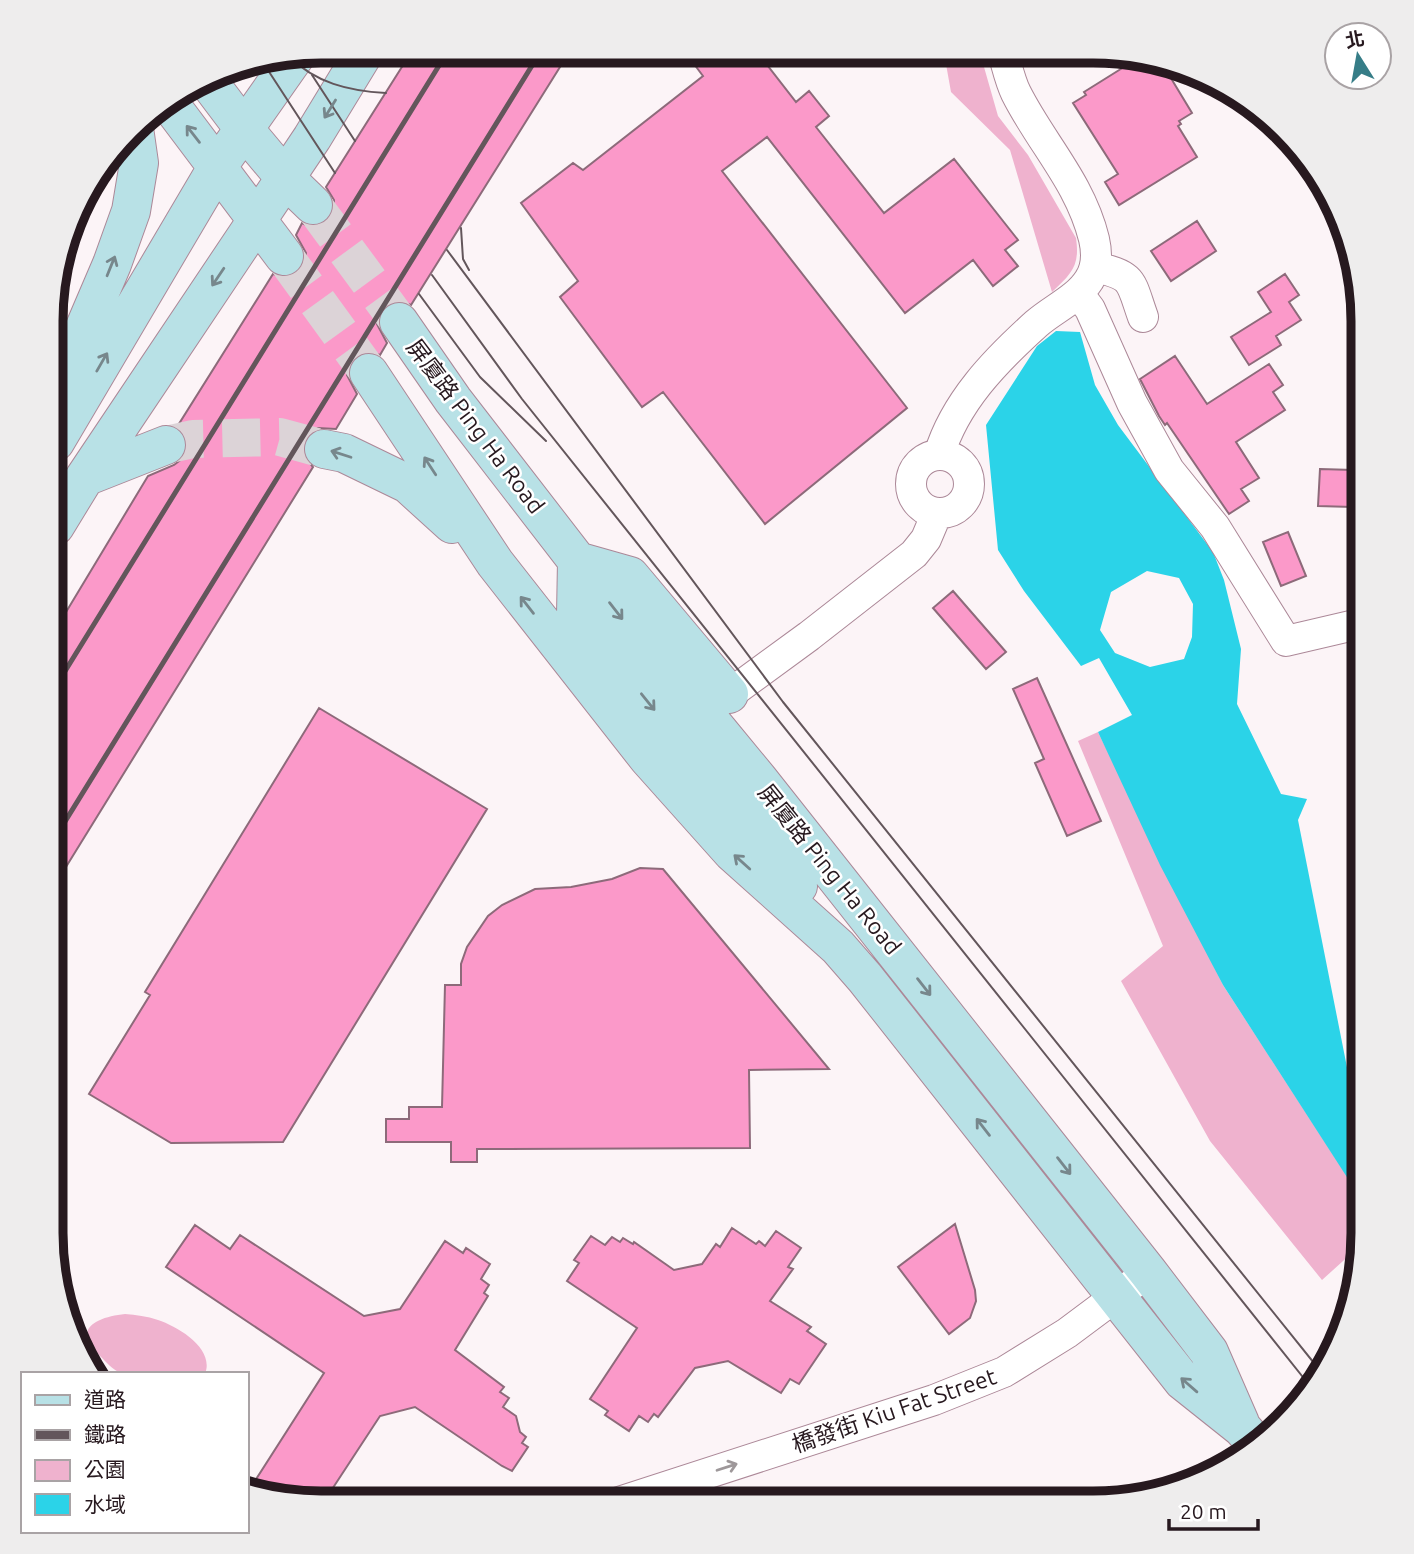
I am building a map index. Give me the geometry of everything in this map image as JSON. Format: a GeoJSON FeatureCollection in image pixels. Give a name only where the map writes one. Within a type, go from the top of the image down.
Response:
{"type":"FeatureCollection","features":[{"type":"Feature","properties":{"kind":"street"},"geometry":{"type":"LineString","coordinates":[[63,513],[285,178],[357,63]]}},
{"type":"Feature","properties":{"kind":"street"},"geometry":{"type":"LineString","coordinates":[[939,455],[955,414],[968,395],[1037,323],[1078,292],[1090,279],[1095,267],[1094,239],[1067,172],[1016,92],[1006,63]]}},
{"type":"Feature","properties":{"kind":"street"},"geometry":{"type":"LineString","coordinates":[[63,428],[218,166],[289,65]]}},
{"type":"Feature","properties":{"kind":"street"},"geometry":{"type":"LineString","coordinates":[[213,87],[285,178],[313,205]]}},
{"type":"Feature","properties":{"kind":"street"},"geometry":{"type":"LineString","coordinates":[[173,109],[284,256]]}},
{"type":"Feature","properties":{"kind":"street"},"geometry":{"type":"LineString","coordinates":[[63,378],[112,264],[131,211],[139,163],[136,141]]}},
{"type":"Feature","properties":{"kind":"street"},"geometry":{"type":"LineString","coordinates":[[1095,267],[1119,272],[1130,281],[1143,317]]}},
{"type":"Feature","properties":{"kind":"street"},"geometry":{"type":"LineString","coordinates":[[1078,292],[1090,309],[1132,403],[1169,470],[1215,527],[1286,641],[1351,626]]}},
{"type":"Feature","properties":{"kind":"street","name":"屏廈路 Ping Ha Road"},"geometry":{"type":"LineString","coordinates":[[399,322],[453,400],[636,637],[691,738],[732,852],[838,947],[902,1024],[1183,1381],[1249,1436]]}},
{"type":"Feature","properties":{"kind":"street","name":"屏廈路 Ping Ha Road"},"geometry":{"type":"LineString","coordinates":[[369,373],[495,564],[691,738],[929,993],[1209,1352],[1249,1436]]}},
{"type":"Feature","properties":{"kind":"street"},"geometry":{"type":"LineString","coordinates":[[85,477],[166,445]]}},
{"type":"Feature","properties":{"kind":"street"},"geometry":{"type":"LineString","coordinates":[[324,449],[344,453],[408,484],[495,564]]}},
{"type":"Feature","properties":{"kind":"street"},"geometry":{"type":"LineString","coordinates":[[939,455],[950,457],[962,465],[968,477],[968,491],[962,503],[950,511],[937,513],[924,509],[915,498],[911,486],[918,465],[939,455]]}},
{"type":"Feature","properties":{"kind":"street"},"geometry":{"type":"LineString","coordinates":[[691,738],[914,554],[926,539],[937,513]]}},
{"type":"Feature","properties":{"kind":"street","name":"橋發街 Kiu Fat Street"},"geometry":{"type":"LineString","coordinates":[[654,1491],[933,1400],[1004,1372],[1067,1333],[1148,1272]]}},
{"type":"Feature","properties":{"kind":"green space"},"geometry":{"type":"Polygon","coordinates":[[[946,63],[983,63],[998,116],[1028,155],[1076,238],[1077,256],[1073,268],[1052,292],[1010,150],[951,92],[946,63]]]}},
{"type":"Feature","properties":{"kind":"green space"},"geometry":{"type":"Polygon","coordinates":[[[1098,732],[1223,985],[1351,1182],[1350,1255],[1322,1280],[1210,1141],[1121,981],[1163,946],[1078,741],[1098,732]]]}},
{"type":"Feature","properties":{"kind":"green space"},"geometry":{"type":"Polygon","coordinates":[[[125,1314],[166,1323],[185,1334],[200,1348],[205,1356],[205,1372],[119,1372],[100,1356],[87,1338],[91,1326],[105,1318],[125,1314]]]}},
{"type":"Feature","properties":{"kind":"water"},"geometry":{"type":"Polygon","coordinates":[[[1056,331],[1080,332],[1095,385],[1118,425],[1213,552],[1224,580],[1241,649],[1237,704],[1281,794],[1307,799],[1298,820],[1351,1088],[1351,1183],[1223,985],[1160,865],[1098,732],[1132,715],[1099,658],[1081,666],[1024,591],[998,550],[986,425],[1037,346],[1056,331]],[[1147,571],[1111,592],[1100,630],[1115,653],[1150,667],[1184,659],[1192,637],[1193,604],[1179,578],[1147,571]]]}},
{"type":"Feature","properties":{"kind":"building"},"geometry":{"type":"Polygon","coordinates":[[[404,63],[562,63],[411,305],[397,300],[387,304],[380,312],[377,324],[387,343],[380,355],[367,351],[356,355],[350,363],[347,375],[357,394],[336,429],[318,428],[307,435],[303,444],[303,455],[313,467],[63,872],[63,617],[148,476],[174,465],[183,458],[188,448],[187,438],[177,427],[273,274],[287,278],[297,274],[304,265],[306,253],[296,235],[302,223],[318,226],[329,220],[334,210],[334,200],[326,187],[404,63]]]}},
{"type":"Feature","properties":{"kind":"building"},"geometry":{"type":"Polygon","coordinates":[[[693,63],[766,63],[796,102],[809,91],[829,116],[816,127],[884,213],[954,159],[1018,240],[1005,250],[1018,266],[993,286],[973,260],[905,313],[767,137],[722,171],[907,408],[765,524],[663,392],[642,407],[560,297],[578,281],[521,203],[573,163],[583,170],[703,76],[693,63]]]}},
{"type":"Feature","properties":{"kind":"building"},"geometry":{"type":"Polygon","coordinates":[[[1127,65],[1169,75],[1192,113],[1179,121],[1181,124],[1178,126],[1197,157],[1119,205],[1105,182],[1118,174],[1073,103],[1086,95],[1084,92],[1127,65]]]}},
{"type":"Feature","properties":{"kind":"building"},"geometry":{"type":"Polygon","coordinates":[[[1197,221],[1216,251],[1171,281],[1151,251],[1197,221]]]}},
{"type":"Feature","properties":{"kind":"building"},"geometry":{"type":"Polygon","coordinates":[[[1285,274],[1299,295],[1289,302],[1301,320],[1276,336],[1281,345],[1249,365],[1231,337],[1271,312],[1258,292],[1285,274]]]}},
{"type":"Feature","properties":{"kind":"building"},"geometry":{"type":"Polygon","coordinates":[[[1175,356],[1207,404],[1269,364],[1283,385],[1273,392],[1285,410],[1236,442],[1259,478],[1241,489],[1249,501],[1229,514],[1167,423],[1165,425],[1159,416],[1140,379],[1175,356]]]}},
{"type":"Feature","properties":{"kind":"building"},"geometry":{"type":"Polygon","coordinates":[[[1320,469],[1351,470],[1351,507],[1318,506],[1320,469]]]}},
{"type":"Feature","properties":{"kind":"building"},"geometry":{"type":"Polygon","coordinates":[[[1288,532],[1306,576],[1281,586],[1263,542],[1288,532]]]}},
{"type":"Feature","properties":{"kind":"building"},"geometry":{"type":"Polygon","coordinates":[[[953,591],[1006,652],[986,669],[933,608],[953,591]]]}},
{"type":"Feature","properties":{"kind":"building"},"geometry":{"type":"Polygon","coordinates":[[[1037,678],[1101,821],[1067,836],[1035,763],[1044,759],[1013,689],[1037,678]]]}},
{"type":"Feature","properties":{"kind":"building"},"geometry":{"type":"Polygon","coordinates":[[[319,708],[487,809],[283,1142],[171,1143],[89,1094],[150,995],[145,992],[319,708]]]}},
{"type":"Feature","properties":{"kind":"building"},"geometry":{"type":"Polygon","coordinates":[[[640,868],[663,869],[829,1069],[749,1070],[750,1148],[477,1149],[477,1162],[451,1162],[451,1142],[386,1142],[386,1119],[409,1119],[409,1107],[442,1107],[445,985],[461,985],[461,964],[467,947],[488,916],[502,905],[535,889],[571,887],[612,879],[640,868]]]}},
{"type":"Feature","properties":{"kind":"building"},"geometry":{"type":"Polygon","coordinates":[[[955,1224],[976,1301],[970,1318],[949,1334],[898,1267],[955,1224]]]}},
{"type":"Feature","properties":{"kind":"building"},"geometry":{"type":"Polygon","coordinates":[[[195,1225],[230,1249],[240,1235],[364,1316],[400,1309],[445,1241],[463,1253],[466,1248],[490,1264],[481,1279],[489,1285],[484,1293],[488,1296],[455,1350],[504,1387],[500,1392],[509,1398],[503,1407],[516,1416],[520,1432],[526,1437],[522,1443],[528,1447],[512,1471],[415,1407],[380,1416],[331,1491],[287,1489],[254,1482],[324,1373],[166,1267],[195,1225]]]}},
{"type":"Feature","properties":{"kind":"building"},"geometry":{"type":"Polygon","coordinates":[[[732,1228],[756,1244],[759,1241],[765,1246],[776,1231],[801,1248],[788,1267],[793,1269],[770,1301],[811,1327],[807,1331],[826,1344],[799,1384],[790,1379],[781,1393],[728,1361],[695,1368],[658,1417],[654,1414],[648,1422],[639,1416],[629,1431],[605,1415],[608,1411],[590,1399],[637,1328],[567,1281],[579,1263],[574,1260],[591,1236],[605,1245],[612,1237],[620,1242],[623,1238],[633,1244],[634,1242],[674,1270],[702,1264],[716,1244],[720,1247],[732,1228]]]}},
{"type":"Feature","properties":{"kind":"tunnel"},"geometry":{"type":"LineString","coordinates":[[313,205],[399,322]]}},
{"type":"Feature","properties":{"kind":"tunnel"},"geometry":{"type":"LineString","coordinates":[[284,256],[369,373]]}},
{"type":"Feature","properties":{"kind":"tunnel"},"geometry":{"type":"LineString","coordinates":[[166,445],[193,439],[280,437],[324,449]]}},
{"type":"Feature","properties":{"kind":"tram line"},"geometry":{"type":"LineString","coordinates":[[298,64],[333,84],[386,93]]}},
{"type":"Feature","properties":{"kind":"tram line"},"geometry":{"type":"LineString","coordinates":[[267,69],[335,173]]}},
{"type":"Feature","properties":{"kind":"tram line"},"geometry":{"type":"LineString","coordinates":[[312,75],[355,141]]}},
{"type":"Feature","properties":{"kind":"tram line"},"geometry":{"type":"LineString","coordinates":[[461,228],[463,259],[469,270]]}},
{"type":"Feature","properties":{"kind":"tram line"},"geometry":{"type":"LineString","coordinates":[[447,250],[783,702],[1315,1364]]}},
{"type":"Feature","properties":{"kind":"tram line"},"geometry":{"type":"LineString","coordinates":[[432,275],[522,399],[1305,1380]]}},
{"type":"Feature","properties":{"kind":"tram line"},"geometry":{"type":"LineString","coordinates":[[419,294],[480,377],[546,441]]}},
{"type":"Feature","properties":{"kind":"railway"},"geometry":{"type":"LineString","coordinates":[[63,674],[441,63]]}},
{"type":"Feature","properties":{"kind":"railway"},"geometry":{"type":"LineString","coordinates":[[63,825],[534,63]]}}]}
